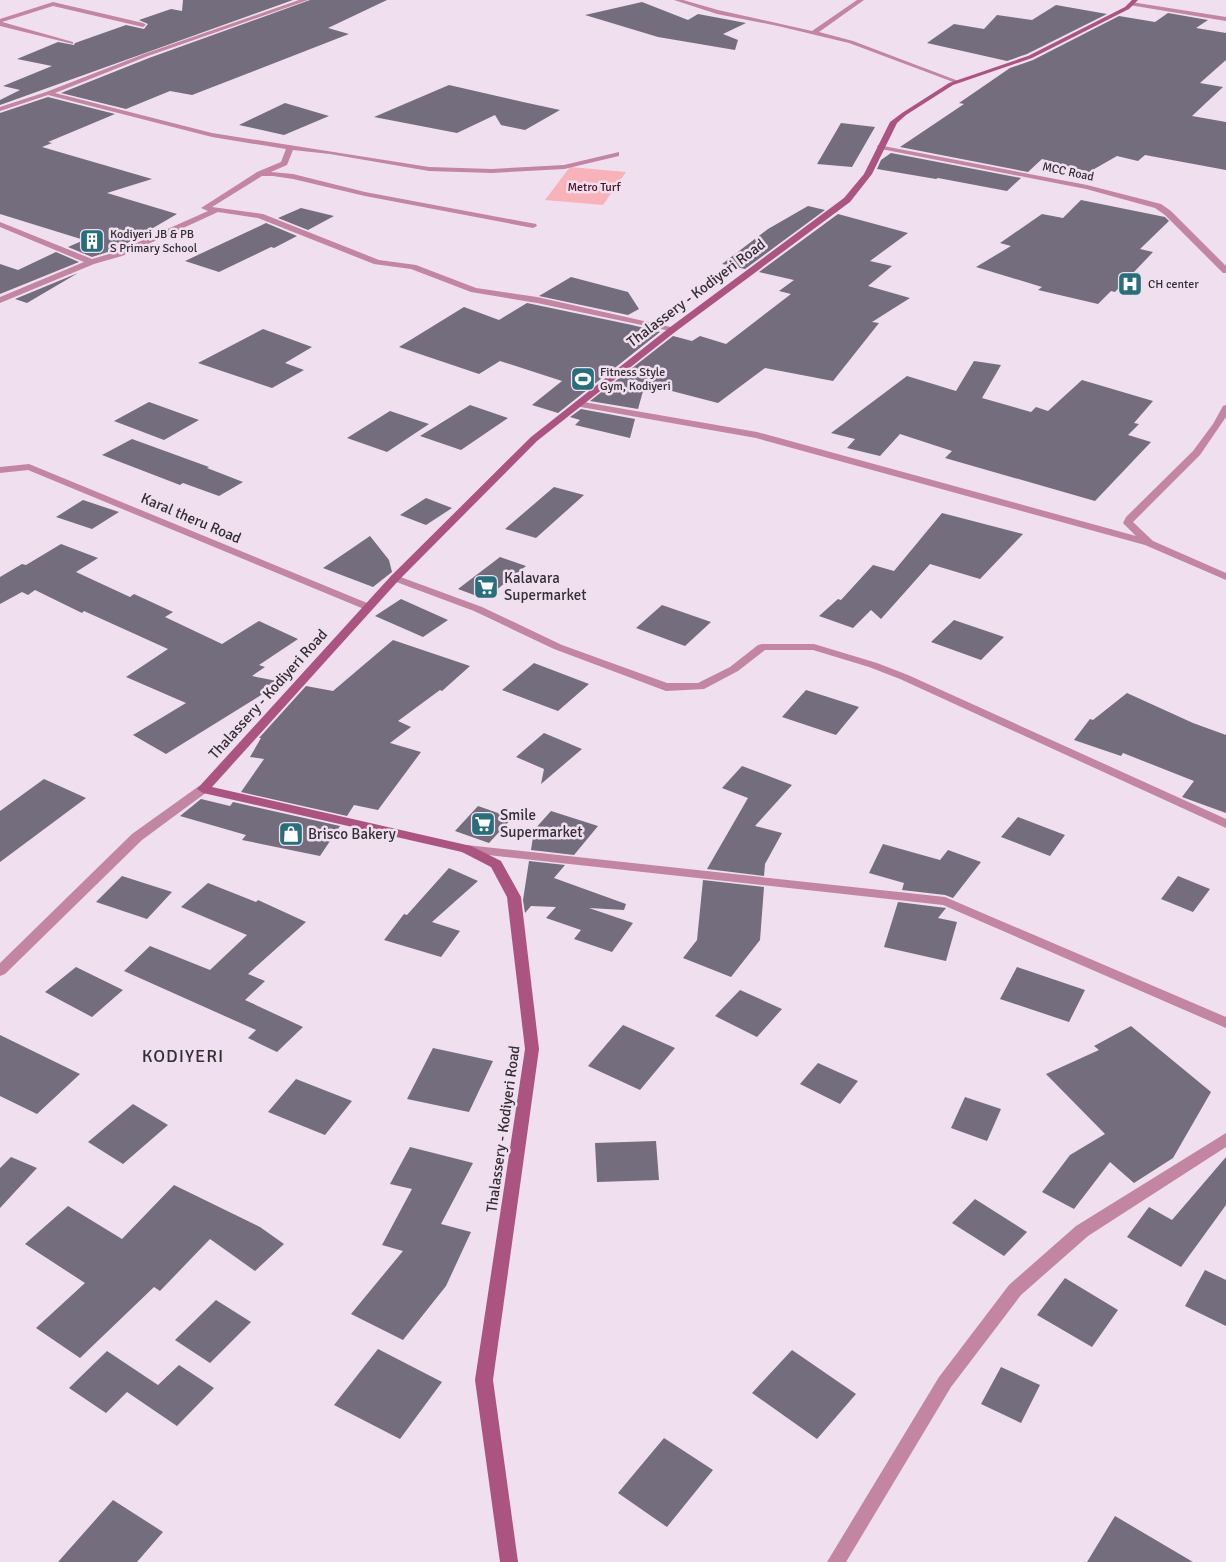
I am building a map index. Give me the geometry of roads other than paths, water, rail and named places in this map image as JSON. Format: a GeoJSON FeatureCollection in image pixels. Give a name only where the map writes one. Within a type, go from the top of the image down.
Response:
{"type":"FeatureCollection","features":[{"type":"Feature","properties":{"kind":"main road","name":"Thalassery - Kodiyeri Road"},"geometry":{"type":"LineString","coordinates":[[509,1562],[484,1380],[532,1049],[514,897],[496,864],[466,849],[203,789],[395,578],[534,438],[672,330],[847,200],[868,174],[894,122],[958,82],[1030,58],[1127,8],[1133,2]]}},
{"type":"Feature","properties":{"kind":"street"},"geometry":{"type":"LineString","coordinates":[[0,108],[48,94],[146,55],[305,0]]}},
{"type":"Feature","properties":{"kind":"street"},"geometry":{"type":"LineString","coordinates":[[677,0],[717,12],[813,33],[891,56],[958,82]]}},
{"type":"Feature","properties":{"kind":"street"},"geometry":{"type":"LineString","coordinates":[[813,33],[861,0]]}},
{"type":"Feature","properties":{"kind":"street"},"geometry":{"type":"LineString","coordinates":[[1133,2],[1226,20]]}},
{"type":"Feature","properties":{"kind":"street"},"geometry":{"type":"LineString","coordinates":[[0,22],[53,4],[143,25]]}},
{"type":"Feature","properties":{"kind":"street"},"geometry":{"type":"LineString","coordinates":[[0,22],[71,43]]}},
{"type":"Feature","properties":{"kind":"street"},"geometry":{"type":"LineString","coordinates":[[48,94],[212,135],[429,169],[492,171],[564,167],[616,154]]}},
{"type":"Feature","properties":{"kind":"street","name":"MCC Road"},"geometry":{"type":"LineString","coordinates":[[881,146],[1086,187],[1158,206],[1168,213],[1226,271]]}},
{"type":"Feature","properties":{"kind":"street"},"geometry":{"type":"LineString","coordinates":[[290,148],[284,162],[260,174],[204,208],[260,216],[378,262],[412,266],[474,290],[537,300],[672,330]]}},
{"type":"Feature","properties":{"kind":"street"},"geometry":{"type":"LineString","coordinates":[[260,174],[301,177],[341,189],[532,226]]}},
{"type":"Feature","properties":{"kind":"street"},"geometry":{"type":"LineString","coordinates":[[0,300],[91,262],[120,254],[217,210]]}},
{"type":"Feature","properties":{"kind":"street"},"geometry":{"type":"LineString","coordinates":[[0,224],[91,262]]}},
{"type":"Feature","properties":{"kind":"street"},"geometry":{"type":"LineString","coordinates":[[1216,261],[1226,260]]}},
{"type":"Feature","properties":{"kind":"street"},"geometry":{"type":"LineString","coordinates":[[578,404],[757,435],[1149,542],[1226,577]]}},
{"type":"Feature","properties":{"kind":"street"},"geometry":{"type":"LineString","coordinates":[[1149,542],[1128,523],[1131,517],[1178,475],[1217,426],[1226,408]]}},
{"type":"Feature","properties":{"kind":"street","name":"Karal theru Road"},"geometry":{"type":"LineString","coordinates":[[0,470],[30,467],[368,607]]}},
{"type":"Feature","properties":{"kind":"street"},"geometry":{"type":"LineString","coordinates":[[395,578],[478,609],[558,647],[666,687],[700,687],[734,669],[762,647],[814,647],[873,665],[904,677],[1226,824]]}},
{"type":"Feature","properties":{"kind":"street"},"geometry":{"type":"LineString","coordinates":[[0,971],[138,836],[203,789]]}},
{"type":"Feature","properties":{"kind":"street"},"geometry":{"type":"LineString","coordinates":[[466,849],[945,901],[1226,1023]]}},
{"type":"Feature","properties":{"kind":"street"},"geometry":{"type":"LineString","coordinates":[[836,1562],[945,1382],[1016,1290],[1082,1231],[1226,1139]]}},
{"type":"Feature","properties":{"kind":"place","name":"Kodiyeri JB & PB S Primary School"},"geometry":{"type":"Point","coordinates":[92,241]}},
{"type":"Feature","properties":{"kind":"place","name":"CH center"},"geometry":{"type":"Point","coordinates":[1130,284]}},
{"type":"Feature","properties":{"kind":"place","name":"Fitness Style Gym, Kodiyeri"},"geometry":{"type":"Point","coordinates":[583,379]}},
{"type":"Feature","properties":{"kind":"place","name":"Kalavara Supermarket"},"geometry":{"type":"Point","coordinates":[486,587]}},
{"type":"Feature","properties":{"kind":"place","name":"Smile Supermarket"},"geometry":{"type":"Point","coordinates":[483,824]}},
{"type":"Feature","properties":{"kind":"place","name":"Brisco Bakery"},"geometry":{"type":"Point","coordinates":[291,834]}},
{"type":"Feature","properties":{"kind":"district","name":"KODIYERI"},"geometry":{"type":"Point","coordinates":[183,1056]}},
{"type":"Feature","properties":{"kind":"park label","name":"Metro Turf"},"geometry":{"type":"Point","coordinates":[594,187]}}]}
